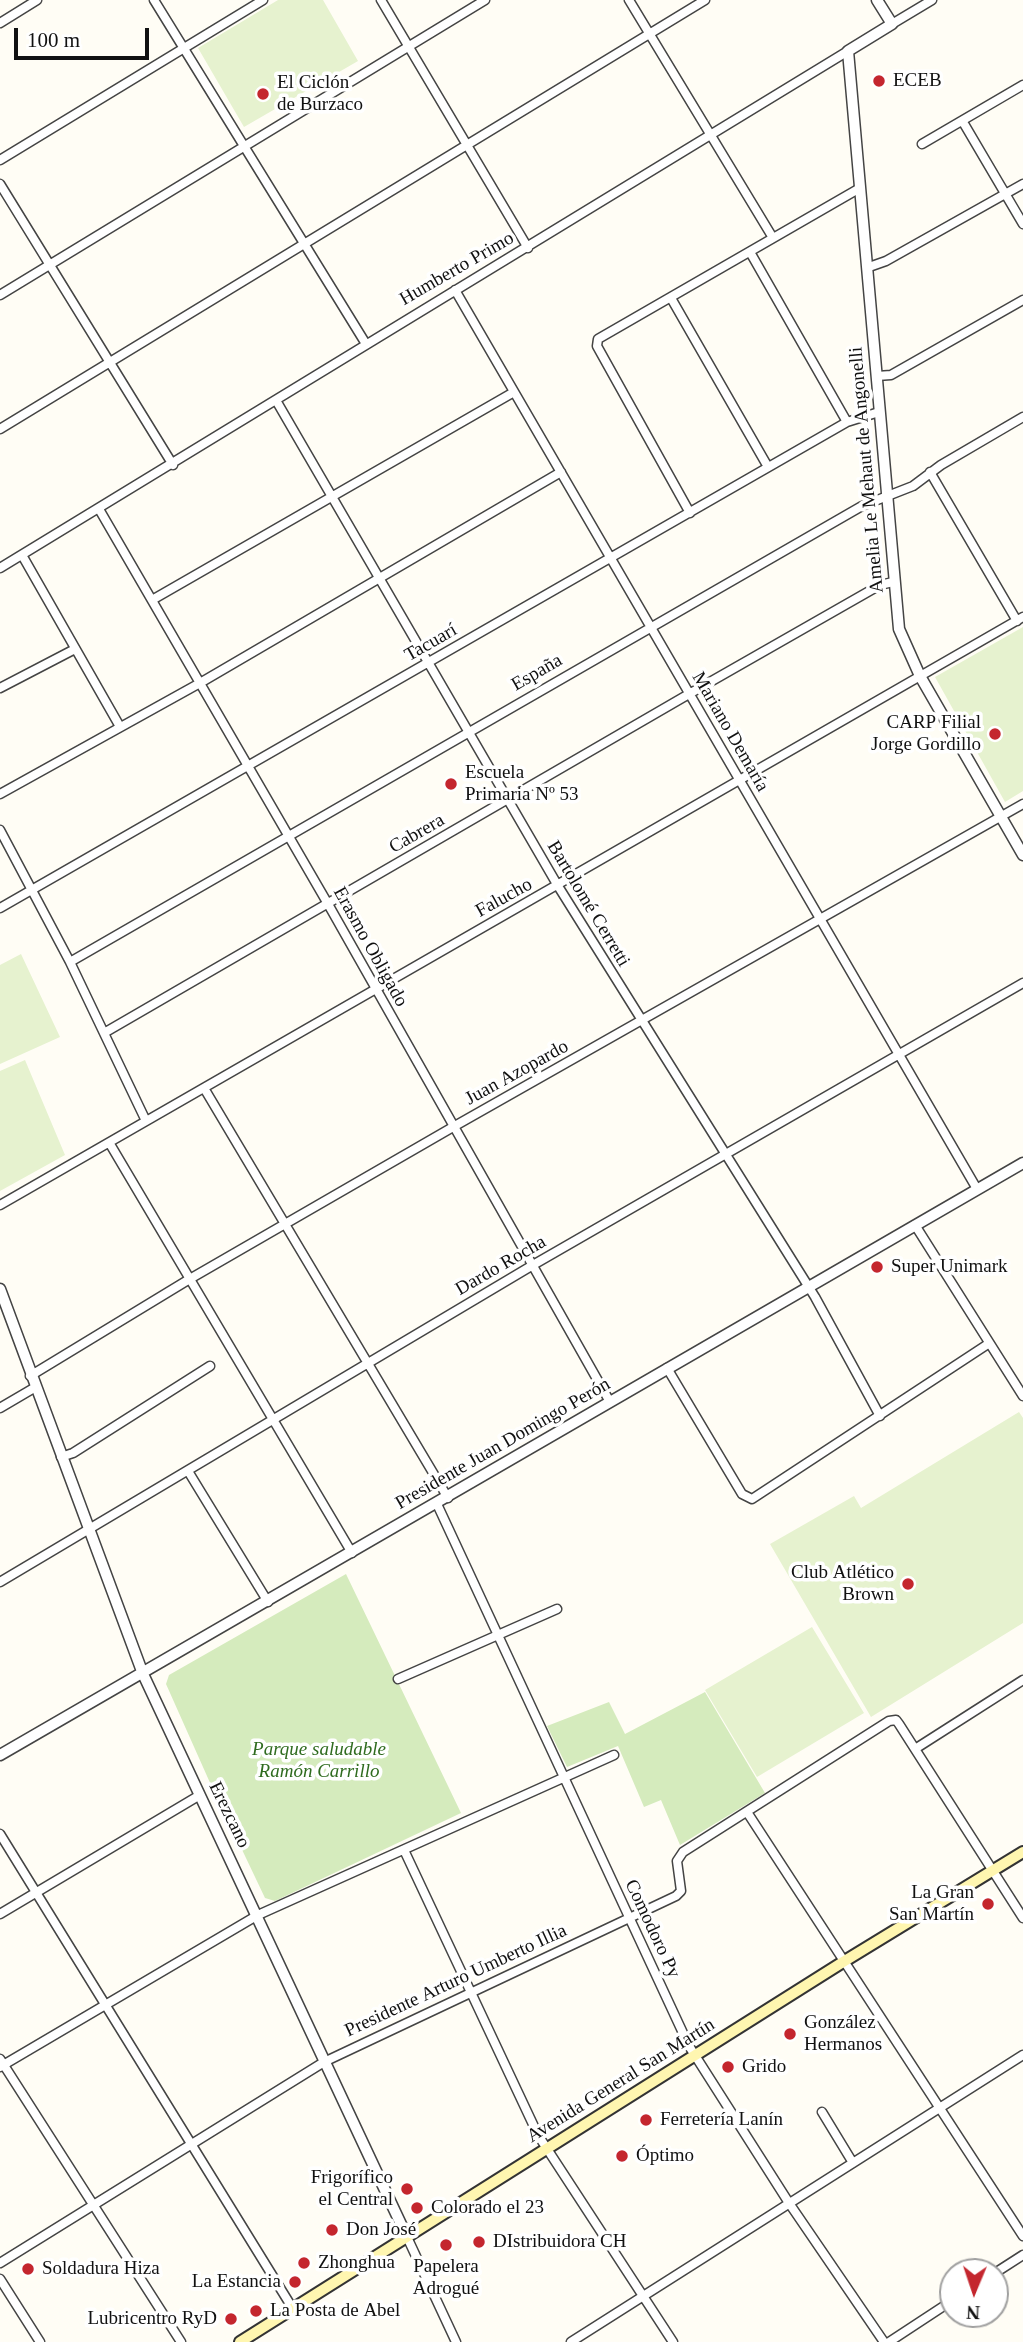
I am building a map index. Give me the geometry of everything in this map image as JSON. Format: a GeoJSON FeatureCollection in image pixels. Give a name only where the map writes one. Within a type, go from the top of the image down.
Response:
{"type":"FeatureCollection","features":[{"type":"Feature","properties":{"kind":"main road","name":"Avenida General San Martín"},"geometry":{"type":"LineString","coordinates":[[240,2342],[843,1962],[1023,1852]]}},
{"type":"Feature","properties":{"kind":"street"},"geometry":{"type":"LineString","coordinates":[[0,23],[37,0]]}},
{"type":"Feature","properties":{"kind":"street"},"geometry":{"type":"LineString","coordinates":[[154,0],[366,344]]}},
{"type":"Feature","properties":{"kind":"street"},"geometry":{"type":"LineString","coordinates":[[0,160],[263,0]]}},
{"type":"Feature","properties":{"kind":"street"},"geometry":{"type":"LineString","coordinates":[[381,0],[528,248]]}},
{"type":"Feature","properties":{"kind":"street"},"geometry":{"type":"LineString","coordinates":[[0,295],[485,0]]}},
{"type":"Feature","properties":{"kind":"street"},"geometry":{"type":"LineString","coordinates":[[629,0],[713,135],[772,238]]}},
{"type":"Feature","properties":{"kind":"street"},"geometry":{"type":"LineString","coordinates":[[0,429],[705,0]]}},
{"type":"Feature","properties":{"kind":"street"},"geometry":{"type":"LineString","coordinates":[[877,0],[892,24]]}},
{"type":"Feature","properties":{"kind":"street","name":"Humberto Primo"},"geometry":{"type":"LineString","coordinates":[[0,568],[277,402],[366,344],[528,248],[932,0]]}},
{"type":"Feature","properties":{"kind":"street","name":"Amelia Le Mehaut de Angonelli"},"geometry":{"type":"LineString","coordinates":[[848,51],[869,267],[893,582],[902,640],[1023,855]]}},
{"type":"Feature","properties":{"kind":"street"},"geometry":{"type":"LineString","coordinates":[[922,144],[1023,85]]}},
{"type":"Feature","properties":{"kind":"street"},"geometry":{"type":"LineString","coordinates":[[963,122],[1023,224]]}},
{"type":"Feature","properties":{"kind":"street"},"geometry":{"type":"LineString","coordinates":[[0,184],[173,465]]}},
{"type":"Feature","properties":{"kind":"street"},"geometry":{"type":"LineString","coordinates":[[869,267],[886,261],[1023,184]]}},
{"type":"Feature","properties":{"kind":"street"},"geometry":{"type":"LineString","coordinates":[[690,513],[597,346],[598,339],[860,188]]}},
{"type":"Feature","properties":{"kind":"street"},"geometry":{"type":"LineString","coordinates":[[750,252],[847,422]]}},
{"type":"Feature","properties":{"kind":"street","name":"Mariano Demaría"},"geometry":{"type":"LineString","coordinates":[[456,290],[977,1189]]}},
{"type":"Feature","properties":{"kind":"street"},"geometry":{"type":"LineString","coordinates":[[671,298],[768,467]]}},
{"type":"Feature","properties":{"kind":"street"},"geometry":{"type":"LineString","coordinates":[[877,376],[891,375],[1023,300]]}},
{"type":"Feature","properties":{"kind":"street"},"geometry":{"type":"LineString","coordinates":[[152,600],[514,392]]}},
{"type":"Feature","properties":{"kind":"street","name":"Bartolomé Cerretti"},"geometry":{"type":"LineString","coordinates":[[277,402],[558,886],[808,1288],[880,1416]]}},
{"type":"Feature","properties":{"kind":"street","name":"Tacuarí"},"geometry":{"type":"LineString","coordinates":[[0,908],[847,422],[879,412]]}},
{"type":"Feature","properties":{"kind":"street","name":"España"},"geometry":{"type":"LineString","coordinates":[[70,962],[650,626],[862,506],[913,486],[930,472],[1021,422]]}},
{"type":"Feature","properties":{"kind":"street"},"geometry":{"type":"LineString","coordinates":[[0,794],[200,682],[561,472]]}},
{"type":"Feature","properties":{"kind":"street"},"geometry":{"type":"LineString","coordinates":[[930,472],[1020,619]]}},
{"type":"Feature","properties":{"kind":"street","name":"Erasmo Obligado"},"geometry":{"type":"LineString","coordinates":[[99,509],[328,904],[610,1402]]}},
{"type":"Feature","properties":{"kind":"street"},"geometry":{"type":"LineString","coordinates":[[22,555],[119,725]]}},
{"type":"Feature","properties":{"kind":"street","name":"Cabrera"},"geometry":{"type":"LineString","coordinates":[[104,1033],[689,694],[880,586],[893,582]]}},
{"type":"Feature","properties":{"kind":"street","name":"Falucho"},"geometry":{"type":"LineString","coordinates":[[0,1205],[1020,619]]}},
{"type":"Feature","properties":{"kind":"street"},"geometry":{"type":"LineString","coordinates":[[0,688],[75,649]]}},
{"type":"Feature","properties":{"kind":"street","name":"Juan Azopardo"},"geometry":{"type":"LineString","coordinates":[[30,1376],[188,1280],[453,1127],[1023,804]]}},
{"type":"Feature","properties":{"kind":"street"},"geometry":{"type":"LineString","coordinates":[[0,830],[70,962],[146,1121]]}},
{"type":"Feature","properties":{"kind":"street","name":"Dardo Rocha"},"geometry":{"type":"LineString","coordinates":[[0,1582],[533,1265],[1023,983]]}},
{"type":"Feature","properties":{"kind":"street"},"geometry":{"type":"LineString","coordinates":[[204,1088],[448,1497]]}},
{"type":"Feature","properties":{"kind":"street"},"geometry":{"type":"LineString","coordinates":[[110,1144],[188,1280],[274,1417],[352,1553]]}},
{"type":"Feature","properties":{"kind":"street","name":"Presidente Juan Domingo Perón"},"geometry":{"type":"LineString","coordinates":[[0,1755],[1023,1163]]}},
{"type":"Feature","properties":{"kind":"street"},"geometry":{"type":"LineString","coordinates":[[915,1225],[1023,1396]]}},
{"type":"Feature","properties":{"kind":"street","name":"Erezcano"},"geometry":{"type":"LineString","coordinates":[[0,1289],[34,1388],[144,1674],[456,2342]]}},
{"type":"Feature","properties":{"kind":"street"},"geometry":{"type":"LineString","coordinates":[[667,1368],[747,1499],[880,1416],[988,1344]]}},
{"type":"Feature","properties":{"kind":"street"},"geometry":{"type":"LineString","coordinates":[[61,1457],[73,1453],[210,1366]]}},
{"type":"Feature","properties":{"kind":"street"},"geometry":{"type":"LineString","coordinates":[[1013,1381],[1023,1375]]}},
{"type":"Feature","properties":{"kind":"street"},"geometry":{"type":"LineString","coordinates":[[0,1408],[34,1388]]}},
{"type":"Feature","properties":{"kind":"street"},"geometry":{"type":"LineString","coordinates":[[188,1471],[268,1602]]}},
{"type":"Feature","properties":{"kind":"street","name":"Comodoro Py"},"geometry":{"type":"LineString","coordinates":[[437,1504],[496,1636],[695,2056],[789,2203],[887,2342]]}},
{"type":"Feature","properties":{"kind":"street"},"geometry":{"type":"LineString","coordinates":[[398,1679],[557,1609]]}},
{"type":"Feature","properties":{"kind":"street"},"geometry":{"type":"LineString","coordinates":[[1023,1680],[915,1749],[1023,1918]]}},
{"type":"Feature","properties":{"kind":"street","name":"Presidente Arturo Umberto Illia"},"geometry":{"type":"LineString","coordinates":[[0,2263],[324,2062],[676,1896],[681,1891],[677,1861],[679,1855],[889,1721],[896,1720],[915,1749]]}},
{"type":"Feature","properties":{"kind":"street"},"geometry":{"type":"LineString","coordinates":[[181,2342],[1,2064],[258,1915],[614,1755]]}},
{"type":"Feature","properties":{"kind":"street"},"geometry":{"type":"LineString","coordinates":[[0,1914],[200,1795]]}},
{"type":"Feature","properties":{"kind":"street"},"geometry":{"type":"LineString","coordinates":[[747,1812],[1023,2235]]}},
{"type":"Feature","properties":{"kind":"street"},"geometry":{"type":"LineString","coordinates":[[0,1834],[293,2309]]}},
{"type":"Feature","properties":{"kind":"street"},"geometry":{"type":"LineString","coordinates":[[404,1850],[546,2148],[673,2342]]}},
{"type":"Feature","properties":{"kind":"street"},"geometry":{"type":"LineString","coordinates":[[571,2342],[1023,2054]]}},
{"type":"Feature","properties":{"kind":"street"},"geometry":{"type":"LineString","coordinates":[[822,2112],[853,2163]]}},
{"type":"Feature","properties":{"kind":"street"},"geometry":{"type":"LineString","coordinates":[[0,2279],[40,2342]]}},
{"type":"Feature","properties":{"kind":"street"},"geometry":{"type":"LineString","coordinates":[[887,2342],[939,2309]]}},
{"type":"Feature","properties":{"kind":"green space","name":"El Ciclón de Burzaco"},"geometry":{"type":"Polygon","coordinates":[[[278,0],[323,0],[358,61],[244,127],[198,48],[278,0]]]}},
{"type":"Feature","properties":{"kind":"green space","name":"CARP Filial Jorge Gordillo"},"geometry":{"type":"Polygon","coordinates":[[[1023,627],[1023,791],[1005,802],[935,677],[1023,627]]]}},
{"type":"Feature","properties":{"kind":"green space"},"geometry":{"type":"Polygon","coordinates":[[[21,954],[60,1037],[0,1064],[0,965],[21,954]]]}},
{"type":"Feature","properties":{"kind":"green space"},"geometry":{"type":"Polygon","coordinates":[[[25,1060],[65,1155],[0,1191],[0,1071],[25,1060]]]}},
{"type":"Feature","properties":{"kind":"green space","name":"Club Atlético Brown"},"geometry":{"type":"Polygon","coordinates":[[[1019,1412],[1023,1418],[1023,1623],[871,1717],[770,1544],[854,1496],[861,1508],[1019,1412]]]}},
{"type":"Feature","properties":{"kind":"green space","name":"Parque saludable Ramón Carrillo"},"geometry":{"type":"Polygon","coordinates":[[[346,1574],[461,1813],[275,1901],[265,1898],[216,1795],[217,1789],[211,1785],[166,1684],[169,1675],[346,1574]]]}},
{"type":"Feature","properties":{"kind":"green space"},"geometry":{"type":"Polygon","coordinates":[[[812,1627],[864,1713],[757,1777],[705,1690],[812,1627]]]}},
{"type":"Feature","properties":{"kind":"green space"},"geometry":{"type":"Polygon","coordinates":[[[705,1692],[765,1793],[680,1845],[661,1800],[644,1807],[618,1746],[567,1767],[547,1726],[609,1702],[625,1734],[705,1692]]]}},
{"type":"Feature","properties":{"kind":"place","name":"ECEB"},"geometry":{"type":"Point","coordinates":[879,81]}},
{"type":"Feature","properties":{"kind":"place","name":"El Ciclón de Burzaco"},"geometry":{"type":"Point","coordinates":[263,94]}},
{"type":"Feature","properties":{"kind":"place","name":"CARP Filial Jorge Gordillo"},"geometry":{"type":"Point","coordinates":[995,734]}},
{"type":"Feature","properties":{"kind":"place","name":"Escuela Primaria Nº 53"},"geometry":{"type":"Point","coordinates":[451,784]}},
{"type":"Feature","properties":{"kind":"place","name":"Super Unimark"},"geometry":{"type":"Point","coordinates":[877,1267]}},
{"type":"Feature","properties":{"kind":"place","name":"Club Atlético Brown"},"geometry":{"type":"Point","coordinates":[908,1584]}},
{"type":"Feature","properties":{"kind":"place","name":"La Gran San Martín"},"geometry":{"type":"Point","coordinates":[988,1904]}},
{"type":"Feature","properties":{"kind":"place","name":"González Hermanos"},"geometry":{"type":"Point","coordinates":[790,2034]}},
{"type":"Feature","properties":{"kind":"place","name":"Grido"},"geometry":{"type":"Point","coordinates":[728,2067]}},
{"type":"Feature","properties":{"kind":"place","name":"Ferretería Lanín"},"geometry":{"type":"Point","coordinates":[646,2120]}},
{"type":"Feature","properties":{"kind":"place","name":"Óptimo"},"geometry":{"type":"Point","coordinates":[622,2156]}},
{"type":"Feature","properties":{"kind":"place","name":"Frigorífico el Central"},"geometry":{"type":"Point","coordinates":[407,2189]}},
{"type":"Feature","properties":{"kind":"place","name":"Colorado el 23"},"geometry":{"type":"Point","coordinates":[417,2208]}},
{"type":"Feature","properties":{"kind":"place","name":"Don José"},"geometry":{"type":"Point","coordinates":[332,2230]}},
{"type":"Feature","properties":{"kind":"place","name":"DIstribuidora CH"},"geometry":{"type":"Point","coordinates":[479,2242]}},
{"type":"Feature","properties":{"kind":"place","name":"Papelera Adrogué"},"geometry":{"type":"Point","coordinates":[446,2245]}},
{"type":"Feature","properties":{"kind":"place","name":"Zhonghua"},"geometry":{"type":"Point","coordinates":[304,2263]}},
{"type":"Feature","properties":{"kind":"place","name":"Soldadura Hiza"},"geometry":{"type":"Point","coordinates":[28,2269]}},
{"type":"Feature","properties":{"kind":"place","name":"La Estancia"},"geometry":{"type":"Point","coordinates":[295,2282]}},
{"type":"Feature","properties":{"kind":"place","name":"La Posta de Abel"},"geometry":{"type":"Point","coordinates":[256,2311]}},
{"type":"Feature","properties":{"kind":"place","name":"Lubricentro RyD"},"geometry":{"type":"Point","coordinates":[231,2319]}}]}
